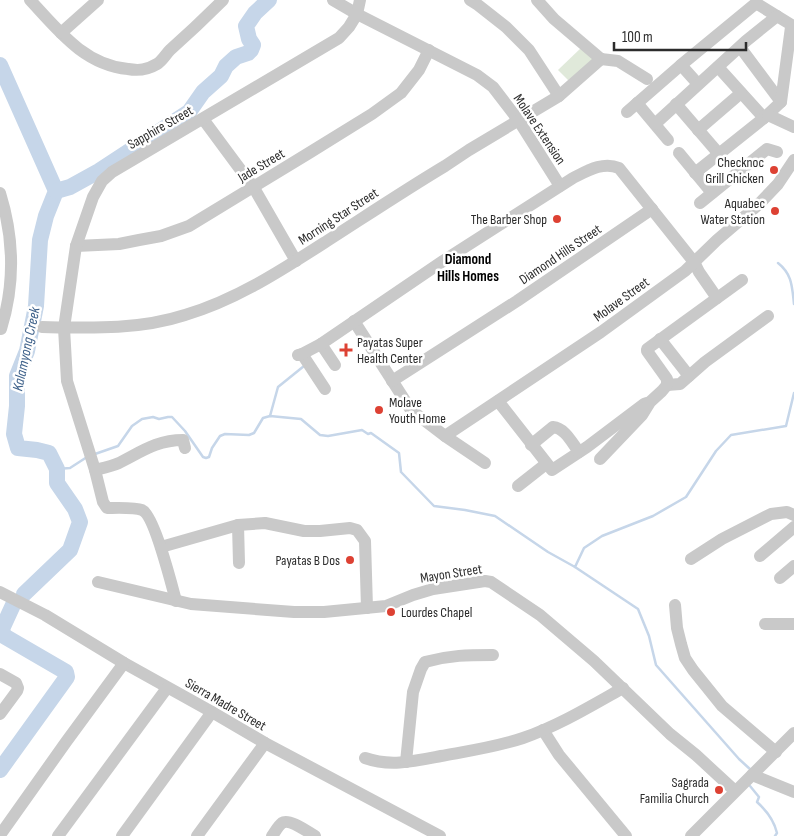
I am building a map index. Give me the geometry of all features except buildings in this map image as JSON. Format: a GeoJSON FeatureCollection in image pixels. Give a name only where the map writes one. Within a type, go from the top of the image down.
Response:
{"type":"FeatureCollection","features":[{"type":"Feature","properties":{"kind":"street"},"geometry":{"type":"LineString","coordinates":[[30,0],[75,47],[93,60],[119,69],[140,71],[158,64],[169,51],[183,40],[223,0]]}},
{"type":"Feature","properties":{"kind":"street"},"geometry":{"type":"LineString","coordinates":[[61,33],[98,0]]}},
{"type":"Feature","properties":{"kind":"street","name":"Molave Extension"},"geometry":{"type":"LineString","coordinates":[[333,0],[477,75],[493,87],[519,121],[560,186],[587,171],[601,166],[612,165],[619,168],[694,262],[717,298]]}},
{"type":"Feature","properties":{"kind":"street"},"geometry":{"type":"LineString","coordinates":[[357,14],[360,0]]}},
{"type":"Feature","properties":{"kind":"street"},"geometry":{"type":"LineString","coordinates":[[470,0],[506,27],[529,50],[559,96]]}},
{"type":"Feature","properties":{"kind":"street"},"geometry":{"type":"LineString","coordinates":[[537,0],[554,20],[601,59],[618,61],[647,79]]}},
{"type":"Feature","properties":{"kind":"street"},"geometry":{"type":"LineString","coordinates":[[627,112],[681,65],[757,4],[790,24],[781,102],[766,117],[695,173]]}},
{"type":"Feature","properties":{"kind":"street","name":"Sapphire Street"},"geometry":{"type":"LineString","coordinates":[[162,547],[144,511],[107,508],[103,502],[93,461],[66,381],[64,328],[76,246],[93,197],[102,181],[112,172],[339,38],[357,14]]}},
{"type":"Feature","properties":{"kind":"street"},"geometry":{"type":"LineString","coordinates":[[655,124],[743,44],[777,16]]}},
{"type":"Feature","properties":{"kind":"street"},"geometry":{"type":"LineString","coordinates":[[731,24],[781,102]]}},
{"type":"Feature","properties":{"kind":"street","name":"Jade Street"},"geometry":{"type":"LineString","coordinates":[[76,246],[119,244],[161,236],[189,226],[254,188],[372,114],[401,93],[419,70],[429,50]]}},
{"type":"Feature","properties":{"kind":"street","name":"Morning Star Street"},"geometry":{"type":"LineString","coordinates":[[42,327],[123,327],[142,325],[184,316],[218,304],[296,261],[469,150],[559,96],[601,59]]}},
{"type":"Feature","properties":{"kind":"street"},"geometry":{"type":"LineString","coordinates":[[681,65],[698,84]]}},
{"type":"Feature","properties":{"kind":"street"},"geometry":{"type":"LineString","coordinates":[[718,67],[766,117],[794,127]]}},
{"type":"Feature","properties":{"kind":"street"},"geometry":{"type":"LineString","coordinates":[[698,130],[742,93]]}},
{"type":"Feature","properties":{"kind":"street"},"geometry":{"type":"LineString","coordinates":[[637,103],[668,140]]}},
{"type":"Feature","properties":{"kind":"street"},"geometry":{"type":"LineString","coordinates":[[676,104],[719,154]]}},
{"type":"Feature","properties":{"kind":"street"},"geometry":{"type":"LineString","coordinates":[[204,118],[254,188],[296,261]]}},
{"type":"Feature","properties":{"kind":"street"},"geometry":{"type":"LineString","coordinates":[[700,203],[767,148],[777,152]]}},
{"type":"Feature","properties":{"kind":"street"},"geometry":{"type":"LineString","coordinates":[[679,153],[712,193]]}},
{"type":"Feature","properties":{"kind":"street","name":"Molave Street"},"geometry":{"type":"LineString","coordinates":[[445,436],[601,332],[685,271],[717,240],[758,206],[778,184],[794,160]]}},
{"type":"Feature","properties":{"kind":"street"},"geometry":{"type":"LineString","coordinates":[[325,389],[300,354],[321,344],[435,266],[560,186]]}},
{"type":"Feature","properties":{"kind":"street"},"geometry":{"type":"LineString","coordinates":[[0,193],[11,243],[10,289],[4,329]]}},
{"type":"Feature","properties":{"kind":"street","name":"Diamond Hills Street"},"geometry":{"type":"LineString","coordinates":[[392,381],[517,301],[652,209]]}},
{"type":"Feature","properties":{"kind":"street"},"geometry":{"type":"LineString","coordinates":[[742,280],[647,349],[667,382],[680,384],[705,362],[768,316]]}},
{"type":"Feature","properties":{"kind":"street"},"geometry":{"type":"LineString","coordinates":[[354,321],[411,410],[485,463]]}},
{"type":"Feature","properties":{"kind":"street"},"geometry":{"type":"LineString","coordinates":[[660,339],[689,376]]}},
{"type":"Feature","properties":{"kind":"street"},"geometry":{"type":"LineString","coordinates":[[321,344],[335,365]]}},
{"type":"Feature","properties":{"kind":"street"},"geometry":{"type":"LineString","coordinates":[[600,458],[642,415],[667,382]]}},
{"type":"Feature","properties":{"kind":"street"},"geometry":{"type":"LineString","coordinates":[[498,401],[552,470],[644,404],[650,402]]}},
{"type":"Feature","properties":{"kind":"street"},"geometry":{"type":"LineString","coordinates":[[532,445],[553,427],[562,430],[579,452]]}},
{"type":"Feature","properties":{"kind":"street"},"geometry":{"type":"LineString","coordinates":[[93,461],[117,464],[152,445],[165,442],[182,440],[186,448]]}},
{"type":"Feature","properties":{"kind":"street"},"geometry":{"type":"LineString","coordinates":[[518,486],[546,464]]}},
{"type":"Feature","properties":{"kind":"street"},"geometry":{"type":"LineString","coordinates":[[691,558],[722,539],[771,514],[787,512],[794,515]]}},
{"type":"Feature","properties":{"kind":"street"},"geometry":{"type":"LineString","coordinates":[[176,601],[162,547],[238,525],[264,523],[304,531],[350,528],[358,530],[365,541],[367,608]]}},
{"type":"Feature","properties":{"kind":"street"},"geometry":{"type":"LineString","coordinates":[[238,525],[239,563]]}},
{"type":"Feature","properties":{"kind":"street"},"geometry":{"type":"LineString","coordinates":[[760,556],[794,527]]}},
{"type":"Feature","properties":{"kind":"street"},"geometry":{"type":"LineString","coordinates":[[780,578],[794,566]]}},
{"type":"Feature","properties":{"kind":"street","name":"Mayon Street"},"geometry":{"type":"LineString","coordinates":[[98,582],[204,606],[294,612],[324,612],[386,606],[413,594],[433,589],[485,581],[491,582],[540,616],[594,661],[670,734],[735,791]]}},
{"type":"Feature","properties":{"kind":"street","name":"Sierra Madre Street"},"geometry":{"type":"LineString","coordinates":[[0,592],[45,615],[124,663],[265,743],[440,836]]}},
{"type":"Feature","properties":{"kind":"street"},"geometry":{"type":"LineString","coordinates":[[676,605],[681,644],[685,658],[692,670],[722,706],[776,752]]}},
{"type":"Feature","properties":{"kind":"street"},"geometry":{"type":"LineString","coordinates":[[765,624],[794,624]]}},
{"type":"Feature","properties":{"kind":"street"},"geometry":{"type":"LineString","coordinates":[[406,762],[413,692],[425,662],[455,655],[493,654]]}},
{"type":"Feature","properties":{"kind":"street"},"geometry":{"type":"LineString","coordinates":[[0,836],[124,663]]}},
{"type":"Feature","properties":{"kind":"street"},"geometry":{"type":"LineString","coordinates":[[0,674],[16,683],[18,688],[0,714]]}},
{"type":"Feature","properties":{"kind":"street"},"geometry":{"type":"LineString","coordinates":[[58,836],[167,688]]}},
{"type":"Feature","properties":{"kind":"street"},"geometry":{"type":"LineString","coordinates":[[365,758],[375,762],[406,762],[488,748],[524,738],[543,730],[574,716],[623,688]]}},
{"type":"Feature","properties":{"kind":"street"},"geometry":{"type":"LineString","coordinates":[[122,836],[212,712]]}},
{"type":"Feature","properties":{"kind":"street"},"geometry":{"type":"LineString","coordinates":[[543,730],[559,755],[626,836]]}},
{"type":"Feature","properties":{"kind":"street"},"geometry":{"type":"LineString","coordinates":[[691,836],[794,733]]}},
{"type":"Feature","properties":{"kind":"street"},"geometry":{"type":"LineString","coordinates":[[197,836],[265,743]]}},
{"type":"Feature","properties":{"kind":"street"},"geometry":{"type":"LineString","coordinates":[[752,775],[794,792]]}},
{"type":"Feature","properties":{"kind":"street"},"geometry":{"type":"LineString","coordinates":[[272,836],[284,821],[290,822],[315,836]]}},
{"type":"Feature","properties":{"kind":"green space"},"geometry":{"type":"Polygon","coordinates":[[[582,47],[593,59],[570,82],[558,70],[582,47]]]}},
{"type":"Feature","properties":{"kind":"waterway"},"geometry":{"type":"LineString","coordinates":[[56,191],[70,187],[99,171],[189,112],[203,92],[221,76],[226,66],[236,57],[251,50],[253,45],[249,39],[246,26],[255,13],[269,0]]}},
{"type":"Feature","properties":{"kind":"waterway","name":"Kalamyong Creek"},"geometry":{"type":"LineString","coordinates":[[0,65],[56,191],[46,216],[40,240],[36,306],[27,351],[17,376],[17,406],[14,434],[18,448],[49,453],[57,469],[57,483],[75,509],[80,522],[70,550],[24,594]]}},
{"type":"Feature","properties":{"kind":"waterway"},"geometry":{"type":"LineString","coordinates":[[778,263],[789,276],[794,304]]}},
{"type":"Feature","properties":{"kind":"waterway"},"geometry":{"type":"LineString","coordinates":[[270,416],[278,387],[304,366]]}},
{"type":"Feature","properties":{"kind":"waterway"},"geometry":{"type":"LineString","coordinates":[[95,454],[118,446],[132,426],[142,419],[153,417],[159,419],[172,417],[185,431],[203,457],[206,458],[209,457],[212,448],[220,436],[225,434],[249,435],[254,433],[263,418],[270,416],[301,419],[320,435],[328,436],[362,430],[368,434],[371,433],[399,453],[401,472],[434,506],[495,516],[548,552],[575,567],[584,548],[602,536],[653,516],[686,497],[716,451],[731,435],[786,426],[794,393]]}},
{"type":"Feature","properties":{"kind":"waterway"},"geometry":{"type":"LineString","coordinates":[[57,469],[70,468],[87,457]]}},
{"type":"Feature","properties":{"kind":"waterway"},"geometry":{"type":"LineString","coordinates":[[575,567],[638,609],[649,636],[656,665],[739,759],[751,770]]}},
{"type":"Feature","properties":{"kind":"waterway"},"geometry":{"type":"LineString","coordinates":[[0,770],[67,677],[66,672],[4,636],[2,629],[13,605]]}},
{"type":"Feature","properties":{"kind":"waterway"},"geometry":{"type":"LineString","coordinates":[[750,786],[759,797],[757,802],[772,820],[777,833],[775,836]]}},
{"type":"Feature","properties":{"kind":"place","name":"Checknoc Grill Chicken"},"geometry":{"type":"Point","coordinates":[774,170]}},
{"type":"Feature","properties":{"kind":"place","name":"Aquabec Water Station"},"geometry":{"type":"Point","coordinates":[775,211]}},
{"type":"Feature","properties":{"kind":"place","name":"The Barber Shop"},"geometry":{"type":"Point","coordinates":[557,219]}},
{"type":"Feature","properties":{"kind":"place","name":"Payatas Super Health Center"},"geometry":{"type":"Point","coordinates":[346,350]}},
{"type":"Feature","properties":{"kind":"place","name":"Molave Youth Home"},"geometry":{"type":"Point","coordinates":[379,410]}},
{"type":"Feature","properties":{"kind":"place","name":"Payatas B Dos"},"geometry":{"type":"Point","coordinates":[350,560]}},
{"type":"Feature","properties":{"kind":"place","name":"Lourdes Chapel"},"geometry":{"type":"Point","coordinates":[391,612]}},
{"type":"Feature","properties":{"kind":"place","name":"Sagrada Familia Church"},"geometry":{"type":"Point","coordinates":[719,790]}},
{"type":"Feature","properties":{"kind":"district","name":"Diamond Hills Homes"},"geometry":{"type":"Point","coordinates":[468,268]}}]}
